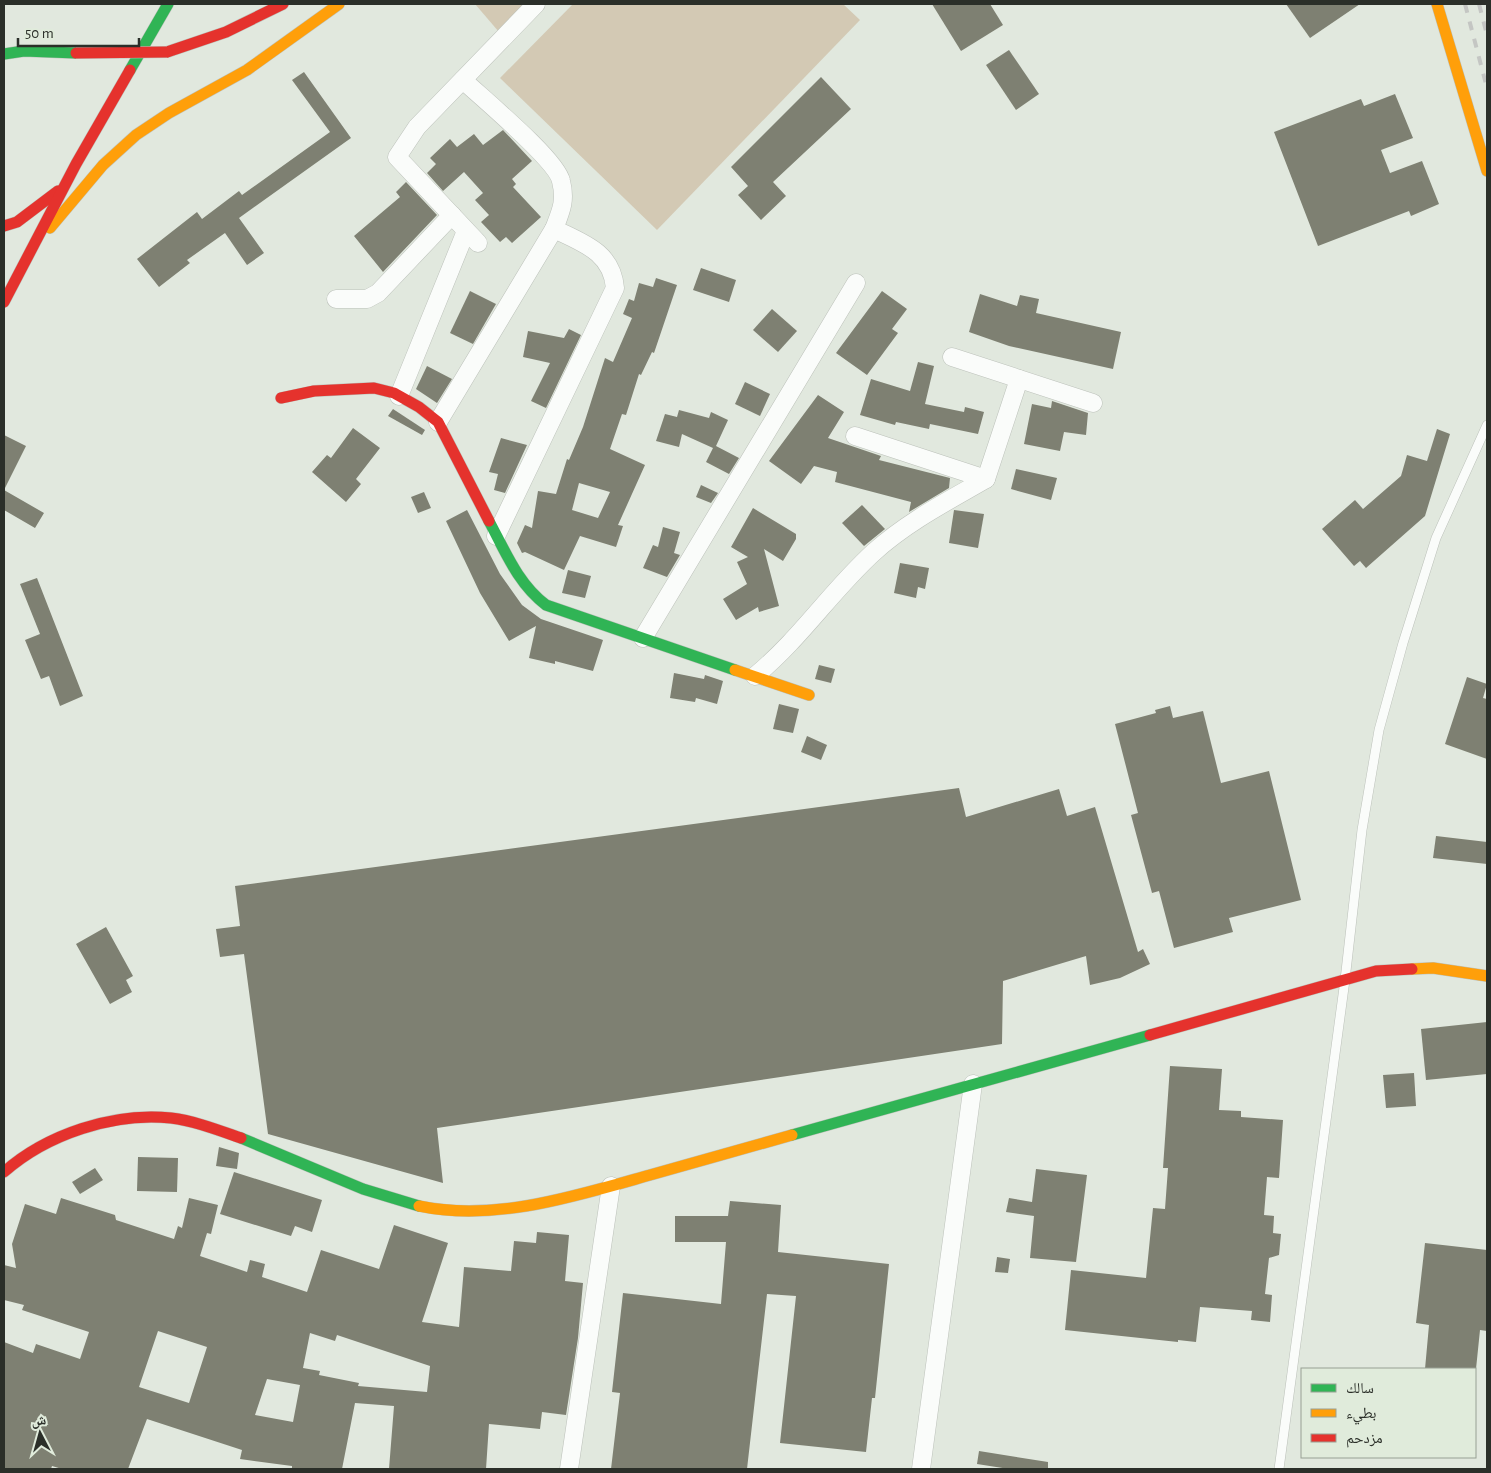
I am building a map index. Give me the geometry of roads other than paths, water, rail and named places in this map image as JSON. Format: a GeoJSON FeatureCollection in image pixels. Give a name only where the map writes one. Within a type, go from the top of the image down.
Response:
{"type":"FeatureCollection","features":[{"type":"Feature","properties":{"kind":"street"},"geometry":{"type":"LineString","coordinates":[[4,302],[64,187],[168,4]]}},
{"type":"Feature","properties":{"kind":"street"},"geometry":{"type":"LineString","coordinates":[[4,54],[24,51],[76,53],[167,52],[197,44],[239,28],[282,4]]}},
{"type":"Feature","properties":{"kind":"street"},"geometry":{"type":"LineString","coordinates":[[28,256],[102,165],[136,135],[169,113],[246,70],[339,4]]}},
{"type":"Feature","properties":{"kind":"street"},"geometry":{"type":"LineString","coordinates":[[399,396],[472,237],[397,157],[417,127],[536,4]]}},
{"type":"Feature","properties":{"kind":"street"},"geometry":{"type":"LineString","coordinates":[[1437,4],[1487,171]]}},
{"type":"Feature","properties":{"kind":"street"},"geometry":{"type":"LineString","coordinates":[[438,422],[554,229],[564,204],[561,179],[549,162],[463,80]]}},
{"type":"Feature","properties":{"kind":"street"},"geometry":{"type":"LineString","coordinates":[[4,226],[17,222],[64,187]]}},
{"type":"Feature","properties":{"kind":"street"},"geometry":{"type":"LineString","coordinates":[[336,299],[368,299],[378,293],[452,215]]}},
{"type":"Feature","properties":{"kind":"street"},"geometry":{"type":"LineString","coordinates":[[496,536],[615,288],[614,273],[604,258],[590,246],[554,229]]}},
{"type":"Feature","properties":{"kind":"street"},"geometry":{"type":"LineString","coordinates":[[643,638],[856,283]]}},
{"type":"Feature","properties":{"kind":"street"},"geometry":{"type":"LineString","coordinates":[[952,358],[1094,403]]}},
{"type":"Feature","properties":{"kind":"street"},"geometry":{"type":"LineString","coordinates":[[755,676],[783,653],[849,577],[875,551],[902,530],[986,479],[1019,379]]}},
{"type":"Feature","properties":{"kind":"street"},"geometry":{"type":"LineString","coordinates":[[280,398],[314,390],[348,388],[374,388],[399,396],[438,422],[496,536],[531,594],[546,605],[809,695]]}},
{"type":"Feature","properties":{"kind":"street"},"geometry":{"type":"LineString","coordinates":[[854,436],[986,479]]}},
{"type":"Feature","properties":{"kind":"street"},"geometry":{"type":"LineString","coordinates":[[4,1172],[15,1161],[66,1134],[116,1120],[168,1118],[209,1126],[387,1197],[429,1208],[472,1212],[523,1206],[612,1186],[1376,971],[1433,968],[1487,976]]}},
{"type":"Feature","properties":{"kind":"street"},"geometry":{"type":"LineString","coordinates":[[921,1469],[973,1084]]}},
{"type":"Feature","properties":{"kind":"street"},"geometry":{"type":"LineString","coordinates":[[569,1469],[612,1186]]}},
{"type":"Feature","properties":{"kind":"lane"},"geometry":{"type":"LineString","coordinates":[[1279,1469],[1345,980],[1362,830],[1379,730],[1403,643],[1436,538],[1487,425]]}},
{"type":"Feature","properties":{"kind":"railway"},"geometry":{"type":"LineString","coordinates":[[1465,4],[1487,88]]}},
{"type":"Feature","properties":{"kind":"railway"},"geometry":{"type":"LineString","coordinates":[[1479,4],[1487,35]]}}]}
